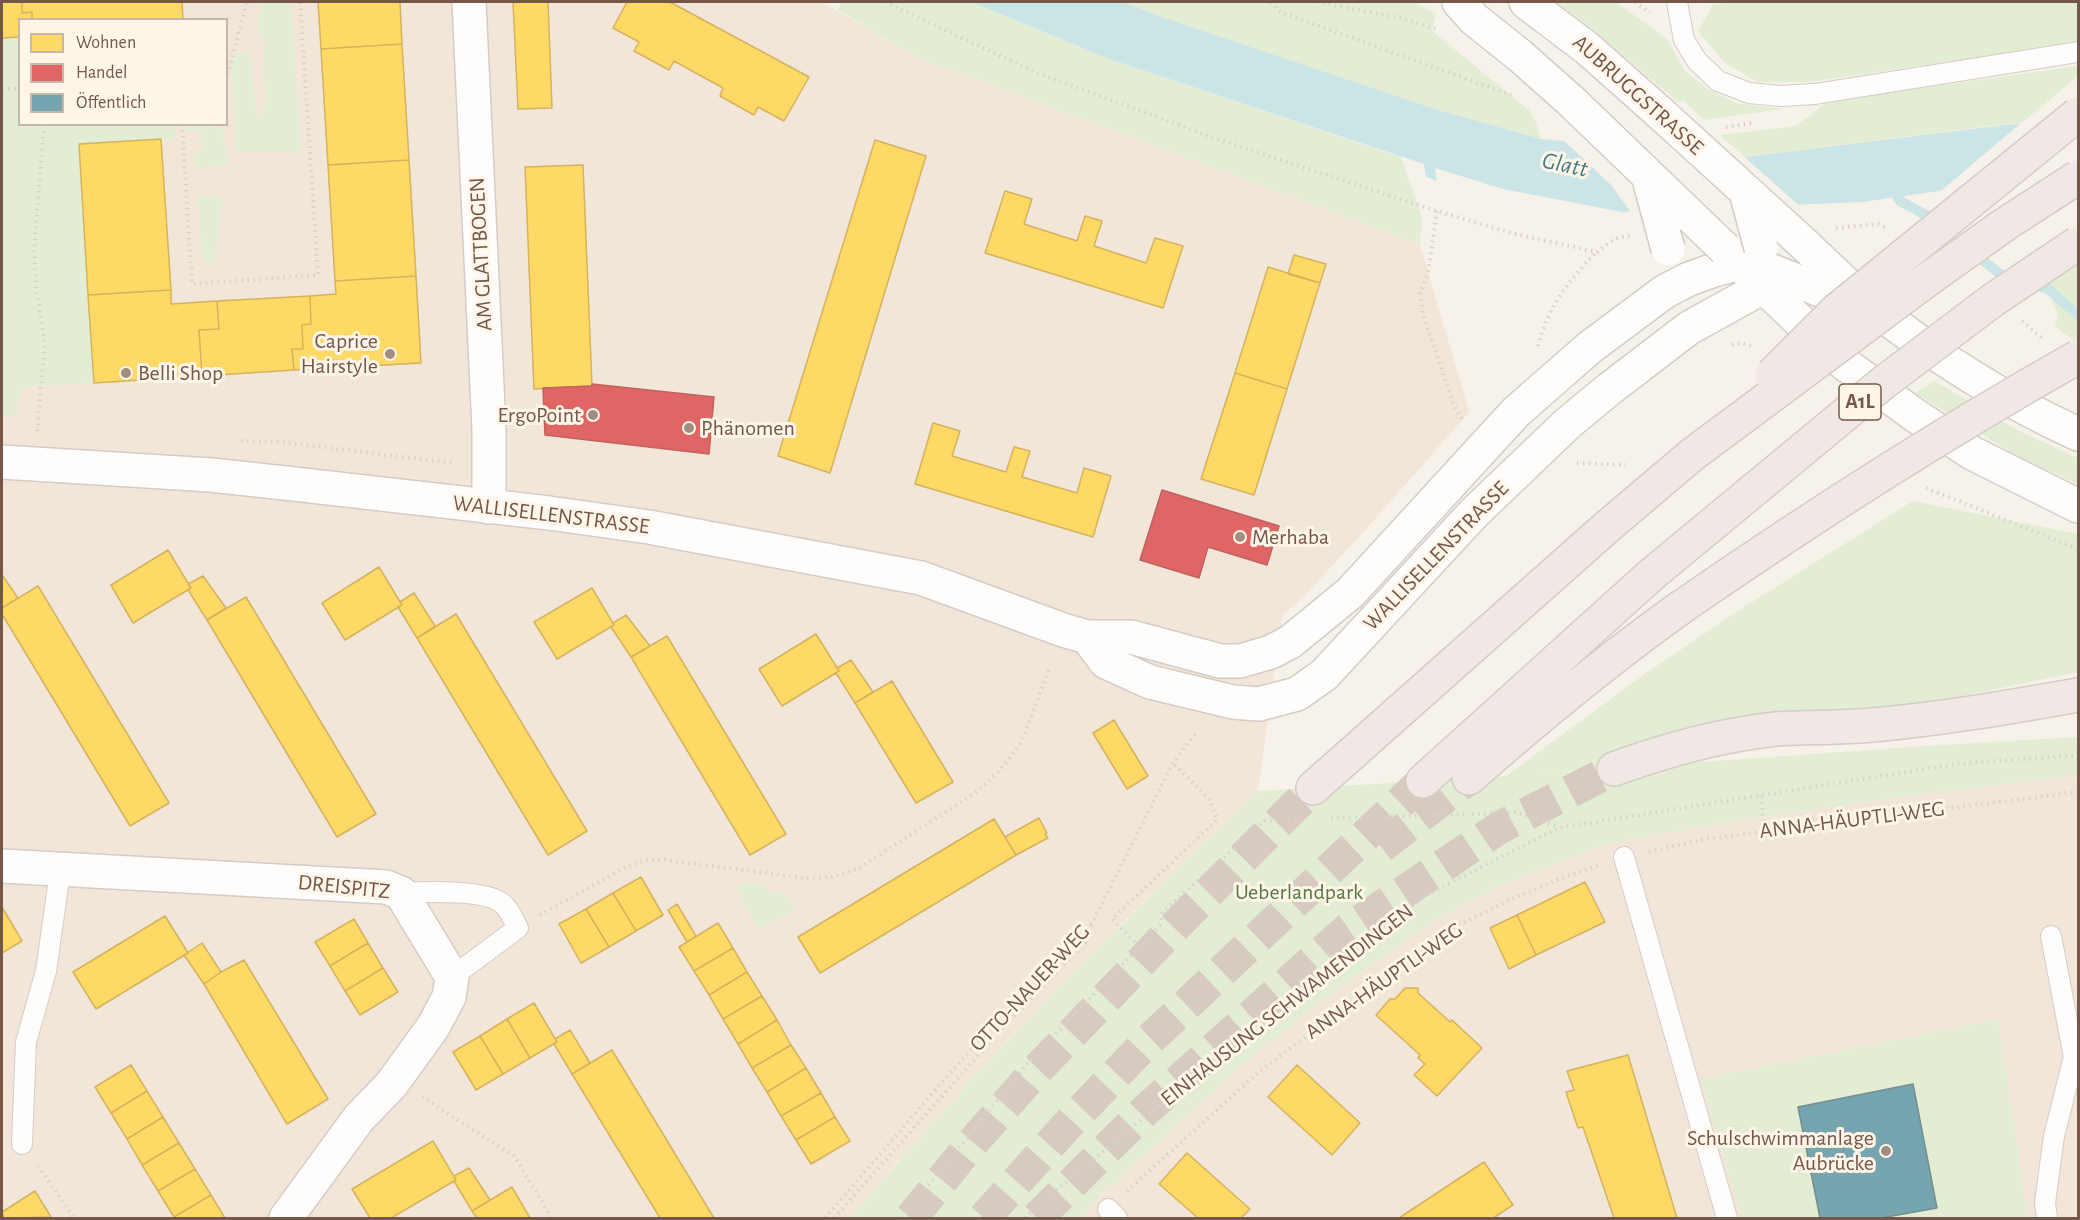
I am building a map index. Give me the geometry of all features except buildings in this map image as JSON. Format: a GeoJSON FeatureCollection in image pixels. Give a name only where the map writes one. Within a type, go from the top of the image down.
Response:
{"type":"FeatureCollection","features":[{"type":"Feature","properties":{"kind":"highway","name":"A1L"},"geometry":{"type":"LineString","coordinates":[[1315,809],[1608,526],[1693,453],[1837,310],[2079,114]]}},
{"type":"Feature","properties":{"kind":"highway","name":"A1L"},"geometry":{"type":"LineString","coordinates":[[1693,453],[1931,277],[2004,225],[2079,177]]}},
{"type":"Feature","properties":{"kind":"highway","name":"A1L"},"geometry":{"type":"LineString","coordinates":[[1423,781],[1651,575],[1883,383],[1993,300],[2079,243]]}},
{"type":"Feature","properties":{"kind":"highway"},"geometry":{"type":"LineString","coordinates":[[1469,778],[1636,639],[1762,551],[1898,463],[2079,357]]}},
{"type":"Feature","properties":{"kind":"highway"},"geometry":{"type":"LineString","coordinates":[[1614,769],[1653,754],[1735,735],[1777,729],[1870,726],[2079,695]]}},
{"type":"Feature","properties":{"kind":"street","name":"AM GLATTBOGEN"},"geometry":{"type":"LineString","coordinates":[[468,2],[489,429],[489,507]]}},
{"type":"Feature","properties":{"kind":"street","name":"AUBRUGGSTRASSE"},"geometry":{"type":"LineString","coordinates":[[1459,2],[1474,19],[1571,100],[1648,174],[1751,263],[1845,364],[1916,416],[1972,453],[2079,506]]}},
{"type":"Feature","properties":{"kind":"street","name":"AUBRUGGSTRASSE"},"geometry":{"type":"LineString","coordinates":[[1527,2],[1588,49],[1746,192],[1815,236],[1868,302],[1907,333],[1979,381],[2054,423],[2079,434]]}},
{"type":"Feature","properties":{"kind":"street","name":"WALLISELLENSTRASSE"},"geometry":{"type":"LineString","coordinates":[[1642,308],[1668,249],[1648,174]]}},
{"type":"Feature","properties":{"kind":"street"},"geometry":{"type":"LineString","coordinates":[[1746,192],[1751,263]]}},
{"type":"Feature","properties":{"kind":"street","name":"WALLISELLENSTRASSE"},"geometry":{"type":"LineString","coordinates":[[2,462],[211,475],[560,514],[697,535],[921,579],[1087,637],[1131,637],[1220,661],[1240,661],[1271,652],[1290,642],[1350,593],[1473,456],[1538,391],[1588,348],[1664,292],[1689,279],[1714,270],[1751,263]]}},
{"type":"Feature","properties":{"kind":"street","name":"WALLISELLENSTRASSE"},"geometry":{"type":"LineString","coordinates":[[1087,637],[1106,662],[1150,682],[1233,702],[1259,704],[1297,694],[1324,675],[1474,513],[1567,424],[1689,328],[1751,263]]}},
{"type":"Feature","properties":{"kind":"street","name":"AUBRUGGSTRASSE"},"geometry":{"type":"LineString","coordinates":[[1751,263],[1820,290],[1868,302]]}},
{"type":"Feature","properties":{"kind":"street","name":"DREISPITZ"},"geometry":{"type":"LineString","coordinates":[[2,866],[386,887],[400,893],[452,977]]}},
{"type":"Feature","properties":{"kind":"street"},"geometry":{"type":"LineString","coordinates":[[285,1218],[359,1118],[392,1085],[433,1027],[449,997],[452,977]]}},
{"type":"Feature","properties":{"kind":"lane"},"geometry":{"type":"LineString","coordinates":[[1677,2],[1684,40],[1697,61],[1718,81],[1749,93],[1780,96],[1815,94],[2079,52]]}},
{"type":"Feature","properties":{"kind":"lane"},"geometry":{"type":"LineString","coordinates":[[1624,857],[1727,1218]]}},
{"type":"Feature","properties":{"kind":"lane"},"geometry":{"type":"LineString","coordinates":[[22,1144],[26,1042],[46,971],[58,886],[57,868]]}},
{"type":"Feature","properties":{"kind":"lane"},"geometry":{"type":"LineString","coordinates":[[400,893],[430,892],[483,896],[503,904],[518,928],[452,977]]}},
{"type":"Feature","properties":{"kind":"lane"},"geometry":{"type":"LineString","coordinates":[[2047,1218],[2045,1203],[2054,1136],[2074,1057],[2051,936]]}},
{"type":"Feature","properties":{"kind":"path"},"geometry":{"type":"LineString","coordinates":[[228,73],[247,2]]}},
{"type":"Feature","properties":{"kind":"path"},"geometry":{"type":"LineString","coordinates":[[182,126],[192,284],[318,275],[300,2]]}},
{"type":"Feature","properties":{"kind":"path"},"geometry":{"type":"LineString","coordinates":[[885,2],[1035,72],[1214,138],[1437,211],[1515,234],[1597,252]]}},
{"type":"Feature","properties":{"kind":"path"},"geometry":{"type":"LineString","coordinates":[[1317,2],[1401,18],[1441,30]]}},
{"type":"Feature","properties":{"kind":"path"},"geometry":{"type":"LineString","coordinates":[[2,89],[18,89]]}},
{"type":"Feature","properties":{"kind":"path"},"geometry":{"type":"LineString","coordinates":[[37,432],[45,345],[36,288],[34,253],[44,126]]}},
{"type":"Feature","properties":{"kind":"path"},"geometry":{"type":"LineString","coordinates":[[1437,211],[1428,272],[1420,294],[1423,314],[1454,406],[1465,423]]}},
{"type":"Feature","properties":{"kind":"path"},"geometry":{"type":"LineString","coordinates":[[1815,236],[1878,224],[1887,227]]}},
{"type":"Feature","properties":{"kind":"path"},"geometry":{"type":"LineString","coordinates":[[1538,391],[1536,356],[1545,321],[1568,283],[1597,252],[1614,239],[1638,233]]}},
{"type":"Feature","properties":{"kind":"path"},"geometry":{"type":"LineString","coordinates":[[518,928],[626,867],[645,860],[665,860],[805,878],[832,877],[859,868],[978,791],[1001,769],[1022,741],[1049,669]]}},
{"type":"Feature","properties":{"kind":"path","name":"OTTO-NAUER-WEG"},"geometry":{"type":"LineString","coordinates":[[825,1218],[1013,1004],[1092,923],[1173,763],[1197,732]]}},
{"type":"Feature","properties":{"kind":"path","name":"EINHAUSUNG SCHWAMENDINGEN"},"geometry":{"type":"LineString","coordinates":[[1025,1218],[1314,977],[1428,894],[1558,828],[1956,764],[2079,755]]}},
{"type":"Feature","properties":{"kind":"path"},"geometry":{"type":"LineString","coordinates":[[1139,946],[1112,919],[1217,820],[1210,800],[1173,763]]}},
{"type":"Feature","properties":{"kind":"path","name":"ANNA-HÄUPTLI-WEG"},"geometry":{"type":"LineString","coordinates":[[1112,1214],[1260,1071],[1443,933],[1507,901],[1564,877],[1624,857],[1705,839],[2079,792]]}},
{"type":"Feature","properties":{"kind":"path"},"geometry":{"type":"LineString","coordinates":[[1761,796],[1764,825],[1858,813],[1859,819]]}},
{"type":"Feature","properties":{"kind":"path"},"geometry":{"type":"LineString","coordinates":[[902,1218],[1027,1064],[1160,926],[1163,912],[1264,821],[1315,809],[1516,812],[1558,828]]}},
{"type":"Feature","properties":{"kind":"path"},"geometry":{"type":"LineString","coordinates":[[834,1218],[1008,1022],[1085,943],[1092,923]]}},
{"type":"Feature","properties":{"kind":"path"},"geometry":{"type":"LineString","coordinates":[[413,1091],[514,1156],[552,1218]]}},
{"type":"Feature","properties":{"kind":"path"},"geometry":{"type":"LineString","coordinates":[[22,1144],[74,1218]]}},
{"type":"Feature","properties":{"kind":"shaded area"},"geometry":{"type":"Polygon","coordinates":[[[2,2],[822,2],[917,57],[1420,244],[1469,412],[1367,528],[1306,594],[1282,616],[1258,791],[1145,900],[1004,1044],[896,1163],[851,1218],[2,1218],[2,2]]]}},
{"type":"Feature","properties":{"kind":"shaded area"},"geometry":{"type":"Polygon","coordinates":[[[2078,775],[2078,1218],[1079,1218],[1104,1192],[1250,1058],[1333,992],[1436,919],[1500,885],[1610,843],[1735,821],[1899,797],[2078,775]]]}},
{"type":"Feature","properties":{"kind":"green space"},"geometry":{"type":"Polygon","coordinates":[[[262,2],[291,2],[301,153],[240,152],[236,148],[232,66],[235,54],[249,50],[257,119],[264,111],[268,98],[263,80],[264,36],[257,32],[262,2]]]}},
{"type":"Feature","properties":{"kind":"green space"},"geometry":{"type":"Polygon","coordinates":[[[842,2],[971,2],[1112,60],[1401,157],[1422,218],[1420,244],[917,57],[838,10],[842,2]]]}},
{"type":"Feature","properties":{"kind":"green space"},"geometry":{"type":"Polygon","coordinates":[[[1124,2],[1415,2],[1436,14],[1432,31],[1529,110],[1541,139],[1435,109],[1162,17],[1124,2]]]}},
{"type":"Feature","properties":{"kind":"green space"},"geometry":{"type":"Polygon","coordinates":[[[1556,2],[1616,2],[1667,39],[1685,71],[1706,88],[1735,103],[1782,109],[1704,120],[1684,101],[1678,102],[1585,23],[1556,2]]]}},
{"type":"Feature","properties":{"kind":"green space"},"geometry":{"type":"Polygon","coordinates":[[[1735,2],[2078,2],[2078,43],[1809,82],[1757,82],[1724,62],[1698,31],[1713,5],[1735,2]]]}},
{"type":"Feature","properties":{"kind":"green space"},"geometry":{"type":"Polygon","coordinates":[[[18,38],[18,126],[176,126],[177,140],[79,145],[94,383],[21,387],[16,416],[2,416],[2,39],[18,38]]]}},
{"type":"Feature","properties":{"kind":"green space"},"geometry":{"type":"Polygon","coordinates":[[[2078,66],[2078,76],[2023,122],[1745,157],[1720,135],[1796,126],[1828,101],[2078,66]]]}},
{"type":"Feature","properties":{"kind":"green space"},"geometry":{"type":"Polygon","coordinates":[[[185,126],[220,126],[230,164],[196,170],[194,152],[201,152],[203,143],[200,130],[185,130],[185,126]]]}},
{"type":"Feature","properties":{"kind":"green space"},"geometry":{"type":"Polygon","coordinates":[[[215,195],[222,201],[214,262],[202,262],[198,197],[215,195]]]}},
{"type":"Feature","properties":{"kind":"green space"},"geometry":{"type":"Polygon","coordinates":[[[2078,243],[2078,343],[2054,326],[2058,317],[2035,248],[2078,243]]]}},
{"type":"Feature","properties":{"kind":"green space"},"geometry":{"type":"Polygon","coordinates":[[[1934,381],[2019,431],[2078,458],[2078,484],[2022,459],[1915,393],[1934,381]]]}},
{"type":"Feature","properties":{"kind":"green space","name":"Ueberlandpark"},"geometry":{"type":"Polygon","coordinates":[[[1913,501],[2078,534],[2078,672],[1632,765],[1535,774],[2078,737],[2078,775],[1899,797],[1735,821],[1610,843],[1500,885],[1436,919],[1333,992],[1250,1058],[1104,1192],[1079,1218],[851,1218],[947,1106],[997,1052],[1152,894],[1258,791],[1506,776],[1646,673],[1741,609],[1913,501]]]}},
{"type":"Feature","properties":{"kind":"green space"},"geometry":{"type":"Polygon","coordinates":[[[749,882],[762,883],[769,892],[785,893],[795,910],[759,930],[736,889],[749,882]]]}},
{"type":"Feature","properties":{"kind":"green space"},"geometry":{"type":"Polygon","coordinates":[[[1998,1019],[2028,1218],[1742,1218],[1701,1079],[1998,1019]]]}},
{"type":"Feature","properties":{"kind":"water","name":"Glatt"},"geometry":{"type":"Polygon","coordinates":[[[971,2],[1124,2],[1162,17],[1435,109],[1541,139],[1745,157],[2078,116],[2078,171],[1862,202],[1622,212],[1503,189],[1435,168],[1437,181],[1426,177],[1424,164],[1112,60],[971,2]]]}},
{"type":"Feature","properties":{"kind":"pier"},"geometry":{"type":"Polygon","coordinates":[[[2078,113],[2078,174],[1936,195],[2027,118],[2078,113]]]}},
{"type":"Feature","properties":{"kind":"pier"},"geometry":{"type":"Polygon","coordinates":[[[1561,138],[1741,154],[1802,208],[1632,214],[1612,186],[1561,138]]]}},
{"type":"Feature","properties":{"kind":"waterway"},"geometry":{"type":"LineString","coordinates":[[1890,186],[1900,201],[1937,221]]}},
{"type":"Feature","properties":{"kind":"waterway"},"geometry":{"type":"LineString","coordinates":[[1974,253],[2011,281]]}},
{"type":"Feature","properties":{"kind":"waterway"},"geometry":{"type":"LineString","coordinates":[[2029,284],[2047,288],[2078,315]]}},
{"type":"Feature","properties":{"kind":"tunnel"},"geometry":{"type":"LineString","coordinates":[[1037,1218],[1147,1109],[1347,930],[1499,828],[1614,769]]}},
{"type":"Feature","properties":{"kind":"tunnel"},"geometry":{"type":"LineString","coordinates":[[1381,847],[1469,778]]}},
{"type":"Feature","properties":{"kind":"tunnel"},"geometry":{"type":"LineString","coordinates":[[984,1218],[1072,1120],[1144,1045],[1423,781]]}},
{"type":"Feature","properties":{"kind":"tunnel"},"geometry":{"type":"LineString","coordinates":[[911,1218],[1032,1075],[1190,911],[1313,788]]}},
{"type":"Feature","properties":{"kind":"place","name":"Caprice Hairstyle"},"geometry":{"type":"Point","coordinates":[390,354]}},
{"type":"Feature","properties":{"kind":"place","name":"Belli Shop"},"geometry":{"type":"Point","coordinates":[126,373]}},
{"type":"Feature","properties":{"kind":"place","name":"ErgoPoint"},"geometry":{"type":"Point","coordinates":[593,415]}},
{"type":"Feature","properties":{"kind":"place","name":"Phänomen"},"geometry":{"type":"Point","coordinates":[689,428]}},
{"type":"Feature","properties":{"kind":"place","name":"Merhaba"},"geometry":{"type":"Point","coordinates":[1240,537]}},
{"type":"Feature","properties":{"kind":"place","name":"Schulschwimmanlage Aubrücke"},"geometry":{"type":"Point","coordinates":[1886,1151]}}]}
